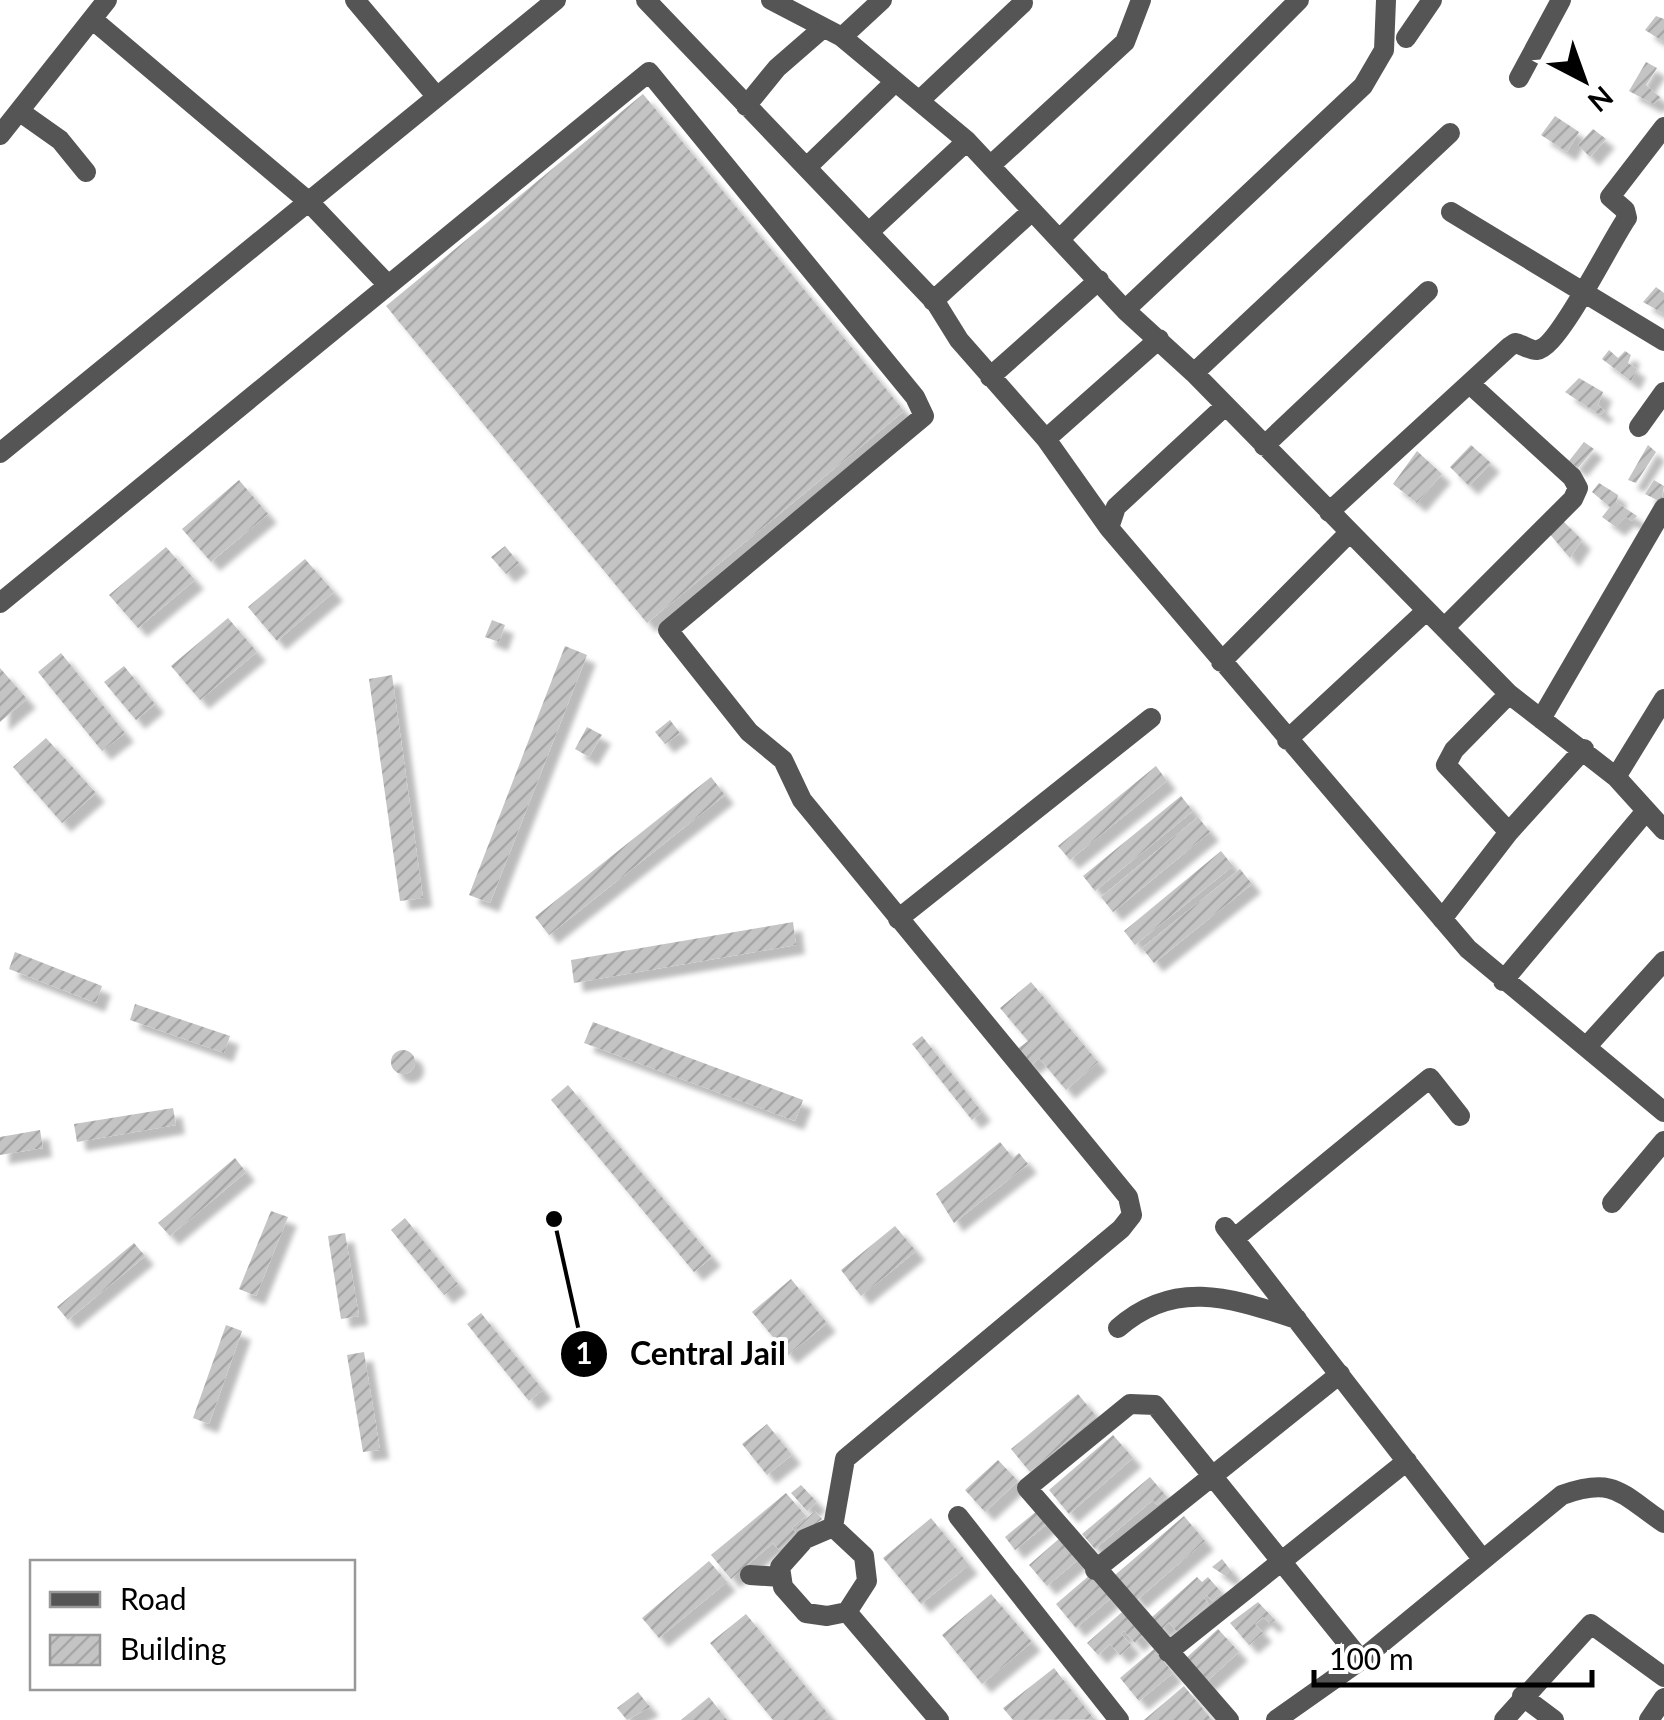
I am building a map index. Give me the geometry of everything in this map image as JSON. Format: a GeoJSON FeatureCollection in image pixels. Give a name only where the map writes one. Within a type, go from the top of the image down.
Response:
{"type":"FeatureCollection","features":[{"type":"Feature","properties":{"kind":"street"},"geometry":{"type":"LineString","coordinates":[[0,135],[107,0]]}},
{"type":"Feature","properties":{"kind":"street"},"geometry":{"type":"LineString","coordinates":[[355,0],[437,97]]}},
{"type":"Feature","properties":{"kind":"street"},"geometry":{"type":"LineString","coordinates":[[0,452],[556,0]]}},
{"type":"Feature","properties":{"kind":"street"},"geometry":{"type":"LineString","coordinates":[[646,0],[933,301],[990,376],[1046,440],[1109,528],[1442,919],[1503,981],[1588,1046],[1606,1067],[1664,1112]]}},
{"type":"Feature","properties":{"kind":"street"},"geometry":{"type":"LineString","coordinates":[[772,0],[833,32],[967,141],[1062,238],[1125,310],[1194,372],[1224,408],[1509,694],[1616,776],[1664,830]]}},
{"type":"Feature","properties":{"kind":"street"},"geometry":{"type":"LineString","coordinates":[[746,106],[777,68],[882,0]]}},
{"type":"Feature","properties":{"kind":"street"},"geometry":{"type":"LineString","coordinates":[[991,165],[1125,42],[1141,0]]}},
{"type":"Feature","properties":{"kind":"street"},"geometry":{"type":"LineString","coordinates":[[1062,238],[1284,20],[1299,0]]}},
{"type":"Feature","properties":{"kind":"street"},"geometry":{"type":"LineString","coordinates":[[1125,310],[1363,86],[1384,50],[1386,0]]}},
{"type":"Feature","properties":{"kind":"street"},"geometry":{"type":"LineString","coordinates":[[1406,38],[1432,0]]}},
{"type":"Feature","properties":{"kind":"street"},"geometry":{"type":"LineString","coordinates":[[1519,78],[1561,0]]}},
{"type":"Feature","properties":{"kind":"street"},"geometry":{"type":"LineString","coordinates":[[918,101],[1022,3]]}},
{"type":"Feature","properties":{"kind":"street"},"geometry":{"type":"LineString","coordinates":[[92,19],[309,202],[388,286]]}},
{"type":"Feature","properties":{"kind":"street"},"geometry":{"type":"LineString","coordinates":[[0,602],[649,72],[916,398],[924,416],[668,630],[749,732],[782,760],[802,800],[1128,1197],[1132,1215],[1122,1229],[845,1459],[833,1527]]}},
{"type":"Feature","properties":{"kind":"street"},"geometry":{"type":"LineString","coordinates":[[808,166],[895,82]]}},
{"type":"Feature","properties":{"kind":"street"},"geometry":{"type":"LineString","coordinates":[[19,111],[60,140],[86,172]]}},
{"type":"Feature","properties":{"kind":"street"},"geometry":{"type":"LineString","coordinates":[[1329,512],[1515,344],[1533,350],[1544,347],[1586,292],[1627,218],[1625,210],[1610,198],[1664,126]]}},
{"type":"Feature","properties":{"kind":"street"},"geometry":{"type":"LineString","coordinates":[[1194,372],[1450,133]]}},
{"type":"Feature","properties":{"kind":"street"},"geometry":{"type":"LineString","coordinates":[[869,232],[967,141]]}},
{"type":"Feature","properties":{"kind":"street"},"geometry":{"type":"LineString","coordinates":[[933,301],[1032,211]]}},
{"type":"Feature","properties":{"kind":"street"},"geometry":{"type":"LineString","coordinates":[[1451,212],[1664,341]]}},
{"type":"Feature","properties":{"kind":"street"},"geometry":{"type":"LineString","coordinates":[[990,376],[1099,280]]}},
{"type":"Feature","properties":{"kind":"street"},"geometry":{"type":"LineString","coordinates":[[1264,446],[1428,291]]}},
{"type":"Feature","properties":{"kind":"street"},"geometry":{"type":"LineString","coordinates":[[1046,440],[1159,339]]}},
{"type":"Feature","properties":{"kind":"street"},"geometry":{"type":"LineString","coordinates":[[1444,628],[1573,499],[1578,488],[1572,477],[1470,384]]}},
{"type":"Feature","properties":{"kind":"street"},"geometry":{"type":"LineString","coordinates":[[1640,427],[1664,392]]}},
{"type":"Feature","properties":{"kind":"street"},"geometry":{"type":"LineString","coordinates":[[1109,528],[1116,507],[1224,408]]}},
{"type":"Feature","properties":{"kind":"street"},"geometry":{"type":"LineString","coordinates":[[1541,719],[1664,508]]}},
{"type":"Feature","properties":{"kind":"street"},"geometry":{"type":"LineString","coordinates":[[1221,662],[1349,533]]}},
{"type":"Feature","properties":{"kind":"street"},"geometry":{"type":"LineString","coordinates":[[1286,740],[1426,611]]}},
{"type":"Feature","properties":{"kind":"street"},"geometry":{"type":"LineString","coordinates":[[1509,694],[1454,750],[1446,765],[1509,832]]}},
{"type":"Feature","properties":{"kind":"street"},"geometry":{"type":"LineString","coordinates":[[1616,776],[1664,698]]}},
{"type":"Feature","properties":{"kind":"street"},"geometry":{"type":"LineString","coordinates":[[898,920],[1151,718]]}},
{"type":"Feature","properties":{"kind":"street"},"geometry":{"type":"LineString","coordinates":[[1442,919],[1509,832],[1584,750]]}},
{"type":"Feature","properties":{"kind":"street"},"geometry":{"type":"LineString","coordinates":[[1503,981],[1646,811]]}},
{"type":"Feature","properties":{"kind":"street"},"geometry":{"type":"LineString","coordinates":[[1588,1046],[1664,961]]}},
{"type":"Feature","properties":{"kind":"street"},"geometry":{"type":"LineString","coordinates":[[1460,1116],[1430,1078],[1230,1232],[1483,1560]]}},
{"type":"Feature","properties":{"kind":"street"},"geometry":{"type":"LineString","coordinates":[[1612,1203],[1664,1141]]}},
{"type":"Feature","properties":{"kind":"street"},"geometry":{"type":"LineString","coordinates":[[1118,1328],[1145,1307],[1168,1297],[1220,1299],[1297,1319]]}},
{"type":"Feature","properties":{"kind":"street"},"geometry":{"type":"LineString","coordinates":[[1095,1570],[1340,1374]]}},
{"type":"Feature","properties":{"kind":"street"},"geometry":{"type":"LineString","coordinates":[[1229,1720],[1027,1488],[1130,1404],[1156,1405],[1361,1660]]}},
{"type":"Feature","properties":{"kind":"street"},"geometry":{"type":"LineString","coordinates":[[1168,1652],[1407,1461]]}},
{"type":"Feature","properties":{"kind":"street"},"geometry":{"type":"LineString","coordinates":[[1276,1720],[1361,1660],[1562,1495],[1588,1486],[1610,1486],[1664,1523]]}},
{"type":"Feature","properties":{"kind":"street"},"geometry":{"type":"LineString","coordinates":[[958,1516],[1118,1720]]}},
{"type":"Feature","properties":{"kind":"street"},"geometry":{"type":"LineString","coordinates":[[833,1527],[864,1556],[867,1581],[848,1612],[827,1616],[806,1613],[794,1605],[780,1567],[820,1529],[833,1527]]}},
{"type":"Feature","properties":{"kind":"street"},"geometry":{"type":"LineString","coordinates":[[750,1575],[781,1577]]}},
{"type":"Feature","properties":{"kind":"street"},"geometry":{"type":"LineString","coordinates":[[848,1612],[939,1720]]}},
{"type":"Feature","properties":{"kind":"street"},"geometry":{"type":"LineString","coordinates":[[1504,1720],[1590,1624],[1664,1678]]}},
{"type":"Feature","properties":{"kind":"street"},"geometry":{"type":"LineString","coordinates":[[1522,1696],[1554,1720]]}},
{"type":"Feature","properties":{"kind":"street"},"geometry":{"type":"LineString","coordinates":[[1649,1720],[1664,1698]]}},
{"type":"Feature","properties":{"kind":"building"},"geometry":{"type":"Polygon","coordinates":[[[1656,16],[1664,19],[1664,42],[1645,30],[1656,16]]]}},
{"type":"Feature","properties":{"kind":"building"},"geometry":{"type":"Polygon","coordinates":[[[1646,62],[1657,68],[1646,85],[1661,98],[1653,104],[1629,91],[1646,62]]]}},
{"type":"Feature","properties":{"kind":"building"},"geometry":{"type":"Polygon","coordinates":[[[643,94],[904,411],[647,623],[386,306],[643,94]]]}},
{"type":"Feature","properties":{"kind":"building"},"geometry":{"type":"Polygon","coordinates":[[[1555,116],[1579,132],[1567,152],[1541,135],[1555,116]]]}},
{"type":"Feature","properties":{"kind":"building"},"geometry":{"type":"Polygon","coordinates":[[[1593,129],[1606,139],[1590,157],[1578,145],[1593,129]]]}},
{"type":"Feature","properties":{"kind":"building"},"geometry":{"type":"Polygon","coordinates":[[[1656,287],[1664,293],[1664,314],[1643,302],[1656,287]]]}},
{"type":"Feature","properties":{"kind":"building"},"geometry":{"type":"Polygon","coordinates":[[[1609,350],[1618,358],[1625,351],[1631,355],[1628,363],[1637,369],[1631,381],[1602,359],[1609,350]]]}},
{"type":"Feature","properties":{"kind":"building"},"geometry":{"type":"Polygon","coordinates":[[[1579,378],[1603,392],[1598,405],[1605,411],[1600,415],[1565,392],[1579,378]]]}},
{"type":"Feature","properties":{"kind":"building"},"geometry":{"type":"Polygon","coordinates":[[[1584,442],[1594,449],[1578,468],[1569,461],[1584,442]]]}},
{"type":"Feature","properties":{"kind":"building"},"geometry":{"type":"Polygon","coordinates":[[[1471,445],[1491,463],[1469,486],[1450,467],[1471,445]]]}},
{"type":"Feature","properties":{"kind":"building"},"geometry":{"type":"Polygon","coordinates":[[[1648,445],[1656,452],[1636,483],[1628,480],[1648,445]]]}},
{"type":"Feature","properties":{"kind":"building"},"geometry":{"type":"Polygon","coordinates":[[[1417,451],[1442,474],[1417,503],[1393,484],[1417,451]]]}},
{"type":"Feature","properties":{"kind":"building"},"geometry":{"type":"Polygon","coordinates":[[[239,480],[268,514],[211,562],[182,529],[239,480]]]}},
{"type":"Feature","properties":{"kind":"building"},"geometry":{"type":"Polygon","coordinates":[[[1654,480],[1664,486],[1661,502],[1645,494],[1654,480]]]}},
{"type":"Feature","properties":{"kind":"building"},"geometry":{"type":"Polygon","coordinates":[[[1599,483],[1618,495],[1616,502],[1637,516],[1632,521],[1626,517],[1616,527],[1602,517],[1610,507],[1592,492],[1599,483]]]}},
{"type":"Feature","properties":{"kind":"building"},"geometry":{"type":"Polygon","coordinates":[[[1560,518],[1582,540],[1570,558],[1548,532],[1560,518]]]}},
{"type":"Feature","properties":{"kind":"building"},"geometry":{"type":"Polygon","coordinates":[[[505,546],[519,563],[506,574],[491,557],[505,546]]]}},
{"type":"Feature","properties":{"kind":"building"},"geometry":{"type":"Polygon","coordinates":[[[166,547],[195,580],[138,628],[109,595],[166,547]]]}},
{"type":"Feature","properties":{"kind":"building"},"geometry":{"type":"Polygon","coordinates":[[[305,559],[334,592],[277,641],[248,607],[305,559]]]}},
{"type":"Feature","properties":{"kind":"building"},"geometry":{"type":"Polygon","coordinates":[[[228,618],[257,652],[200,700],[171,666],[228,618]]]}},
{"type":"Feature","properties":{"kind":"building"},"geometry":{"type":"Polygon","coordinates":[[[492,620],[505,625],[499,642],[485,637],[492,620]]]}},
{"type":"Feature","properties":{"kind":"building"},"geometry":{"type":"Polygon","coordinates":[[[565,646],[587,655],[490,903],[469,895],[565,646]]]}},
{"type":"Feature","properties":{"kind":"building"},"geometry":{"type":"Polygon","coordinates":[[[61,653],[125,733],[102,751],[38,672],[61,653]]]}},
{"type":"Feature","properties":{"kind":"building"},"geometry":{"type":"Polygon","coordinates":[[[124,666],[155,704],[136,720],[104,682],[124,666]]]}},
{"type":"Feature","properties":{"kind":"building"},"geometry":{"type":"Polygon","coordinates":[[[0,668],[27,699],[0,722],[0,668]]]}},
{"type":"Feature","properties":{"kind":"building"},"geometry":{"type":"Polygon","coordinates":[[[392,675],[423,898],[400,901],[369,679],[392,675]]]}},
{"type":"Feature","properties":{"kind":"building"},"geometry":{"type":"Polygon","coordinates":[[[670,720],[680,733],[665,744],[655,732],[670,720]]]}},
{"type":"Feature","properties":{"kind":"building"},"geometry":{"type":"Polygon","coordinates":[[[587,727],[602,735],[589,757],[575,749],[587,727]]]}},
{"type":"Feature","properties":{"kind":"building"},"geometry":{"type":"Polygon","coordinates":[[[46,738],[96,793],[62,823],[13,767],[46,738]]]}},
{"type":"Feature","properties":{"kind":"building"},"geometry":{"type":"Polygon","coordinates":[[[1156,766],[1167,781],[1070,860],[1058,846],[1156,766]]]}},
{"type":"Feature","properties":{"kind":"building"},"geometry":{"type":"Polygon","coordinates":[[[711,777],[725,795],[549,935],[535,917],[711,777]]]}},
{"type":"Feature","properties":{"kind":"building"},"geometry":{"type":"Polygon","coordinates":[[[1181,796],[1193,811],[1095,891],[1083,876],[1181,796]]]}},
{"type":"Feature","properties":{"kind":"building"},"geometry":{"type":"Polygon","coordinates":[[[1198,817],[1210,832],[1113,912],[1101,897],[1198,817]]]}},
{"type":"Feature","properties":{"kind":"building"},"geometry":{"type":"Polygon","coordinates":[[[1221,851],[1233,866],[1135,945],[1124,931],[1221,851]]]}},
{"type":"Feature","properties":{"kind":"building"},"geometry":{"type":"Polygon","coordinates":[[[1240,869],[1252,884],[1154,963],[1142,948],[1240,869]]]}},
{"type":"Feature","properties":{"kind":"building"},"geometry":{"type":"Polygon","coordinates":[[[793,922],[796,945],[574,983],[571,960],[793,922]]]}},
{"type":"Feature","properties":{"kind":"building"},"geometry":{"type":"Polygon","coordinates":[[[15,952],[102,986],[96,1003],[9,969],[15,952]]]}},
{"type":"Feature","properties":{"kind":"building"},"geometry":{"type":"Polygon","coordinates":[[[1031,982],[1098,1062],[1066,1090],[1039,1058],[1030,1066],[1016,1050],[1028,1041],[1000,1008],[1031,982]]]}},
{"type":"Feature","properties":{"kind":"building"},"geometry":{"type":"Polygon","coordinates":[[[135,1004],[230,1036],[224,1053],[130,1020],[135,1004]]]}},
{"type":"Feature","properties":{"kind":"building"},"geometry":{"type":"Polygon","coordinates":[[[593,1022],[803,1100],[795,1121],[584,1043],[593,1022]]]}},
{"type":"Feature","properties":{"kind":"building"},"geometry":{"type":"Polygon","coordinates":[[[922,1036],[982,1112],[972,1120],[912,1044],[922,1036]]]}},
{"type":"Feature","properties":{"kind":"building"},"geometry":{"type":"Polygon","coordinates":[[[403,1050],[415,1062],[403,1074],[391,1062],[403,1050]]]}},
{"type":"Feature","properties":{"kind":"building"},"geometry":{"type":"Polygon","coordinates":[[[568,1085],[712,1257],[694,1272],[551,1100],[568,1085]]]}},
{"type":"Feature","properties":{"kind":"building"},"geometry":{"type":"Polygon","coordinates":[[[173,1108],[176,1125],[77,1142],[74,1124],[173,1108]]]}},
{"type":"Feature","properties":{"kind":"building"},"geometry":{"type":"Polygon","coordinates":[[[40,1130],[43,1148],[0,1155],[0,1137],[40,1130]]]}},
{"type":"Feature","properties":{"kind":"building"},"geometry":{"type":"Polygon","coordinates":[[[1000,1142],[1013,1158],[1019,1153],[1028,1164],[954,1223],[936,1194],[1000,1142]]]}},
{"type":"Feature","properties":{"kind":"building"},"geometry":{"type":"Polygon","coordinates":[[[235,1158],[246,1172],[170,1236],[158,1223],[235,1158]]]}},
{"type":"Feature","properties":{"kind":"building"},"geometry":{"type":"Polygon","coordinates":[[[271,1211],[288,1217],[256,1296],[239,1289],[271,1211]]]}},
{"type":"Feature","properties":{"kind":"building"},"geometry":{"type":"Polygon","coordinates":[[[405,1218],[458,1284],[444,1295],[391,1230],[405,1218]]]}},
{"type":"Feature","properties":{"kind":"building"},"geometry":{"type":"Polygon","coordinates":[[[895,1226],[916,1251],[861,1296],[841,1270],[895,1226]]]}},
{"type":"Feature","properties":{"kind":"building"},"geometry":{"type":"Polygon","coordinates":[[[345,1233],[359,1316],[341,1319],[328,1236],[345,1233]]]}},
{"type":"Feature","properties":{"kind":"building"},"geometry":{"type":"Polygon","coordinates":[[[134,1243],[145,1256],[68,1320],[57,1307],[134,1243]]]}},
{"type":"Feature","properties":{"kind":"building"},"geometry":{"type":"Polygon","coordinates":[[[791,1279],[827,1323],[788,1355],[752,1312],[791,1279]]]}},
{"type":"Feature","properties":{"kind":"building"},"geometry":{"type":"Polygon","coordinates":[[[481,1313],[543,1390],[529,1401],[467,1324],[481,1313]]]}},
{"type":"Feature","properties":{"kind":"building"},"geometry":{"type":"Polygon","coordinates":[[[226,1325],[242,1331],[209,1424],[193,1418],[226,1325]]]}},
{"type":"Feature","properties":{"kind":"building"},"geometry":{"type":"Polygon","coordinates":[[[364,1352],[380,1450],[363,1452],[347,1355],[364,1352]]]}},
{"type":"Feature","properties":{"kind":"building"},"geometry":{"type":"Polygon","coordinates":[[[1078,1394],[1096,1416],[1030,1472],[1011,1449],[1078,1394]]]}},
{"type":"Feature","properties":{"kind":"building"},"geometry":{"type":"Polygon","coordinates":[[[767,1424],[792,1455],[767,1475],[742,1444],[767,1424]]]}},
{"type":"Feature","properties":{"kind":"building"},"geometry":{"type":"Polygon","coordinates":[[[1113,1435],[1133,1458],[1069,1514],[1049,1490],[1113,1435]]]}},
{"type":"Feature","properties":{"kind":"building"},"geometry":{"type":"Polygon","coordinates":[[[998,1460],[1018,1481],[985,1512],[965,1490],[998,1460]]]}},
{"type":"Feature","properties":{"kind":"building"},"geometry":{"type":"Polygon","coordinates":[[[1150,1477],[1167,1497],[1157,1505],[1153,1500],[1095,1549],[1082,1534],[1150,1477]]]}},
{"type":"Feature","properties":{"kind":"building"},"geometry":{"type":"Polygon","coordinates":[[[801,1485],[817,1502],[807,1511],[791,1493],[801,1485]]]}},
{"type":"Feature","properties":{"kind":"building"},"geometry":{"type":"Polygon","coordinates":[[[786,1493],[806,1516],[792,1528],[797,1534],[779,1550],[773,1543],[731,1579],[711,1555],[786,1493]]]}},
{"type":"Feature","properties":{"kind":"building"},"geometry":{"type":"Polygon","coordinates":[[[1038,1510],[1048,1523],[1015,1550],[1005,1537],[1038,1510]]]}},
{"type":"Feature","properties":{"kind":"building"},"geometry":{"type":"Polygon","coordinates":[[[815,1511],[822,1519],[802,1535],[796,1528],[815,1511]]]}},
{"type":"Feature","properties":{"kind":"building"},"geometry":{"type":"Polygon","coordinates":[[[1184,1516],[1205,1541],[1137,1600],[1115,1575],[1184,1516]]]}},
{"type":"Feature","properties":{"kind":"building"},"geometry":{"type":"Polygon","coordinates":[[[931,1518],[969,1565],[921,1604],[883,1558],[931,1518]]]}},
{"type":"Feature","properties":{"kind":"building"},"geometry":{"type":"Polygon","coordinates":[[[1061,1537],[1079,1559],[1047,1586],[1029,1565],[1061,1537]]]}},
{"type":"Feature","properties":{"kind":"building"},"geometry":{"type":"Polygon","coordinates":[[[1222,1559],[1232,1572],[1227,1577],[1212,1567],[1222,1559]]]}},
{"type":"Feature","properties":{"kind":"building"},"geometry":{"type":"Polygon","coordinates":[[[709,1561],[727,1582],[659,1638],[642,1618],[709,1561]]]}},
{"type":"Feature","properties":{"kind":"building"},"geometry":{"type":"Polygon","coordinates":[[[1091,1574],[1111,1598],[1076,1628],[1056,1604],[1091,1574]]]}},
{"type":"Feature","properties":{"kind":"building"},"geometry":{"type":"Polygon","coordinates":[[[1197,1577],[1202,1582],[1208,1577],[1222,1593],[1212,1601],[1207,1595],[1204,1598],[1209,1604],[1177,1632],[1169,1622],[1161,1630],[1151,1618],[1197,1577]]]}},
{"type":"Feature","properties":{"kind":"building"},"geometry":{"type":"Polygon","coordinates":[[[991,1594],[1032,1642],[982,1684],[942,1635],[991,1594]]]}},
{"type":"Feature","properties":{"kind":"building"},"geometry":{"type":"Polygon","coordinates":[[[1258,1602],[1275,1620],[1270,1624],[1263,1617],[1255,1624],[1263,1633],[1249,1645],[1230,1623],[1258,1602]]]}},
{"type":"Feature","properties":{"kind":"building"},"geometry":{"type":"Polygon","coordinates":[[[1122,1612],[1143,1635],[1135,1643],[1124,1631],[1121,1634],[1131,1645],[1120,1655],[1110,1644],[1098,1655],[1087,1643],[1122,1612]]]}},
{"type":"Feature","properties":{"kind":"building"},"geometry":{"type":"Polygon","coordinates":[[[746,1614],[829,1715],[823,1720],[773,1720],[710,1643],[746,1614]]]}},
{"type":"Feature","properties":{"kind":"building"},"geometry":{"type":"Polygon","coordinates":[[[1218,1629],[1239,1652],[1205,1683],[1184,1660],[1218,1629]]]}},
{"type":"Feature","properties":{"kind":"building"},"geometry":{"type":"Polygon","coordinates":[[[1154,1649],[1173,1673],[1139,1701],[1120,1678],[1154,1649]]]}},
{"type":"Feature","properties":{"kind":"building"},"geometry":{"type":"Polygon","coordinates":[[[1054,1668],[1094,1719],[1013,1720],[1003,1708],[1054,1668]]]}},
{"type":"Feature","properties":{"kind":"building"},"geometry":{"type":"Polygon","coordinates":[[[1184,1686],[1212,1720],[1144,1720],[1184,1686]]]}},
{"type":"Feature","properties":{"kind":"building"},"geometry":{"type":"Polygon","coordinates":[[[638,1692],[650,1707],[627,1720],[617,1708],[638,1692]]]}},
{"type":"Feature","properties":{"kind":"building"},"geometry":{"type":"Polygon","coordinates":[[[709,1697],[727,1720],[681,1720],[709,1697]]]}},
{"type":"Feature","properties":{"kind":"place","name":"Central Jail"},"geometry":{"type":"Point","coordinates":[554,1219]}}]}
